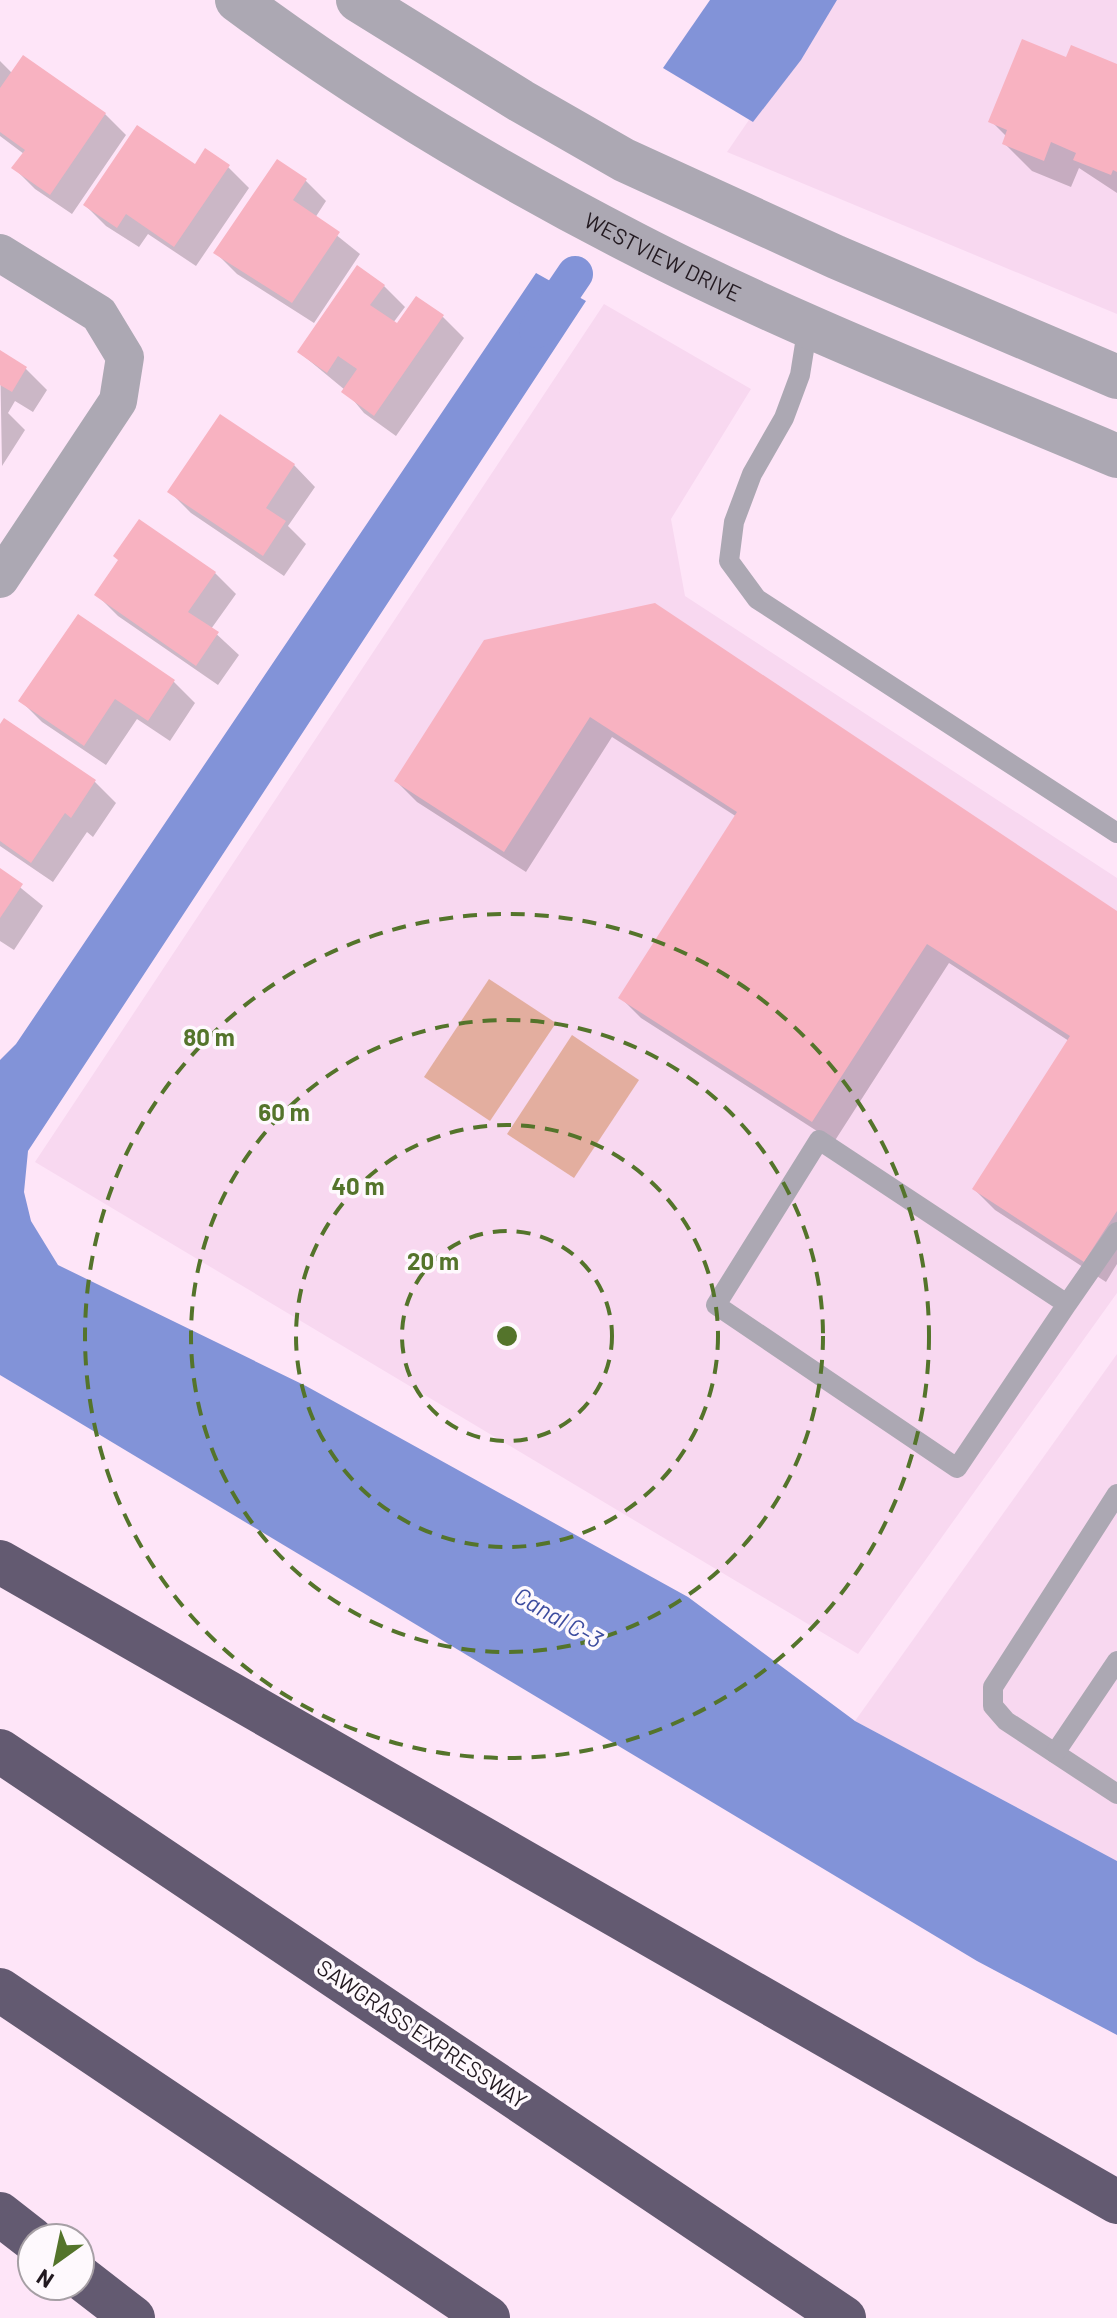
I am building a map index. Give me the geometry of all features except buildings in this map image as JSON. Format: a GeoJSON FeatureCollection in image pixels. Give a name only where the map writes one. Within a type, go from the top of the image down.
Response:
{"type":"FeatureCollection","features":[{"type":"Feature","properties":{"kind":"highway"},"geometry":{"type":"LineString","coordinates":[[0,1562],[1117,2202]]}},
{"type":"Feature","properties":{"kind":"highway","name":"SAWGRASS EXPRESSWAY"},"geometry":{"type":"LineString","coordinates":[[0,1751],[844,2318]]}},
{"type":"Feature","properties":{"kind":"highway"},"geometry":{"type":"LineString","coordinates":[[0,1990],[488,2318]]}},
{"type":"Feature","properties":{"kind":"highway"},"geometry":{"type":"LineString","coordinates":[[0,2214],[16,2226]]}},
{"type":"Feature","properties":{"kind":"highway"},"geometry":{"type":"LineString","coordinates":[[96,2289],[133,2318]]}},
{"type":"Feature","properties":{"kind":"street","name":"WESTVIEW DRIVE"},"geometry":{"type":"LineString","coordinates":[[237,0],[364,88],[536,191],[637,245],[808,325],[1117,456]]}},
{"type":"Feature","properties":{"kind":"street"},"geometry":{"type":"LineString","coordinates":[[358,0],[481,77],[624,160],[836,257],[1117,377]]}},
{"type":"Feature","properties":{"kind":"street"},"geometry":{"type":"LineString","coordinates":[[0,253],[99,314],[125,357],[118,401],[0,579]]}},
{"type":"Feature","properties":{"kind":"lane"},"geometry":{"type":"LineString","coordinates":[[808,325],[800,375],[784,418],[746,488],[734,522],[729,561],[757,599],[1117,833]]}},
{"type":"Feature","properties":{"kind":"lane"},"geometry":{"type":"LineString","coordinates":[[1067,1304],[819,1140],[716,1305],[957,1468],[1117,1232]]}},
{"type":"Feature","properties":{"kind":"lane"},"geometry":{"type":"LineString","coordinates":[[1117,1494],[993,1687],[993,1706],[1006,1721],[1117,1794]]}},
{"type":"Feature","properties":{"kind":"lane"},"geometry":{"type":"LineString","coordinates":[[1055,1753],[1117,1661]]}},
{"type":"Feature","properties":{"kind":"shaded area"},"geometry":{"type":"Polygon","coordinates":[[[831,0],[1117,0],[1117,314],[727,152],[831,0]]]}},
{"type":"Feature","properties":{"kind":"shaded area"},"geometry":{"type":"Polygon","coordinates":[[[604,304],[751,389],[671,519],[685,596],[1117,878],[1117,1293],[858,1654],[35,1162],[604,304]]]}},
{"type":"Feature","properties":{"kind":"shaded area"},"geometry":{"type":"Polygon","coordinates":[[[489,979],[556,1023],[490,1121],[424,1077],[489,979]]]}},
{"type":"Feature","properties":{"kind":"shaded area"},"geometry":{"type":"Polygon","coordinates":[[[572,1035],[639,1080],[574,1178],[507,1134],[572,1035]]]}},
{"type":"Feature","properties":{"kind":"shaded area"},"geometry":{"type":"Polygon","coordinates":[[[1117,1354],[1117,1861],[855,1721],[1117,1354]]]}},
{"type":"Feature","properties":{"kind":"water"},"geometry":{"type":"Polygon","coordinates":[[[710,0],[837,0],[801,60],[753,122],[663,68],[710,0]]]}},
{"type":"Feature","properties":{"kind":"water","name":"Canal C-3"},"geometry":{"type":"Polygon","coordinates":[[[536,273],[586,301],[28,1151],[24,1192],[31,1221],[58,1265],[306,1386],[688,1597],[855,1721],[1117,1861],[1117,2035],[977,1961],[0,1375],[0,1060],[16,1044],[536,273]]]}},
{"type":"Feature","properties":{"kind":"waterway"},"geometry":{"type":"LineString","coordinates":[[537,330],[575,274]]}}]}
